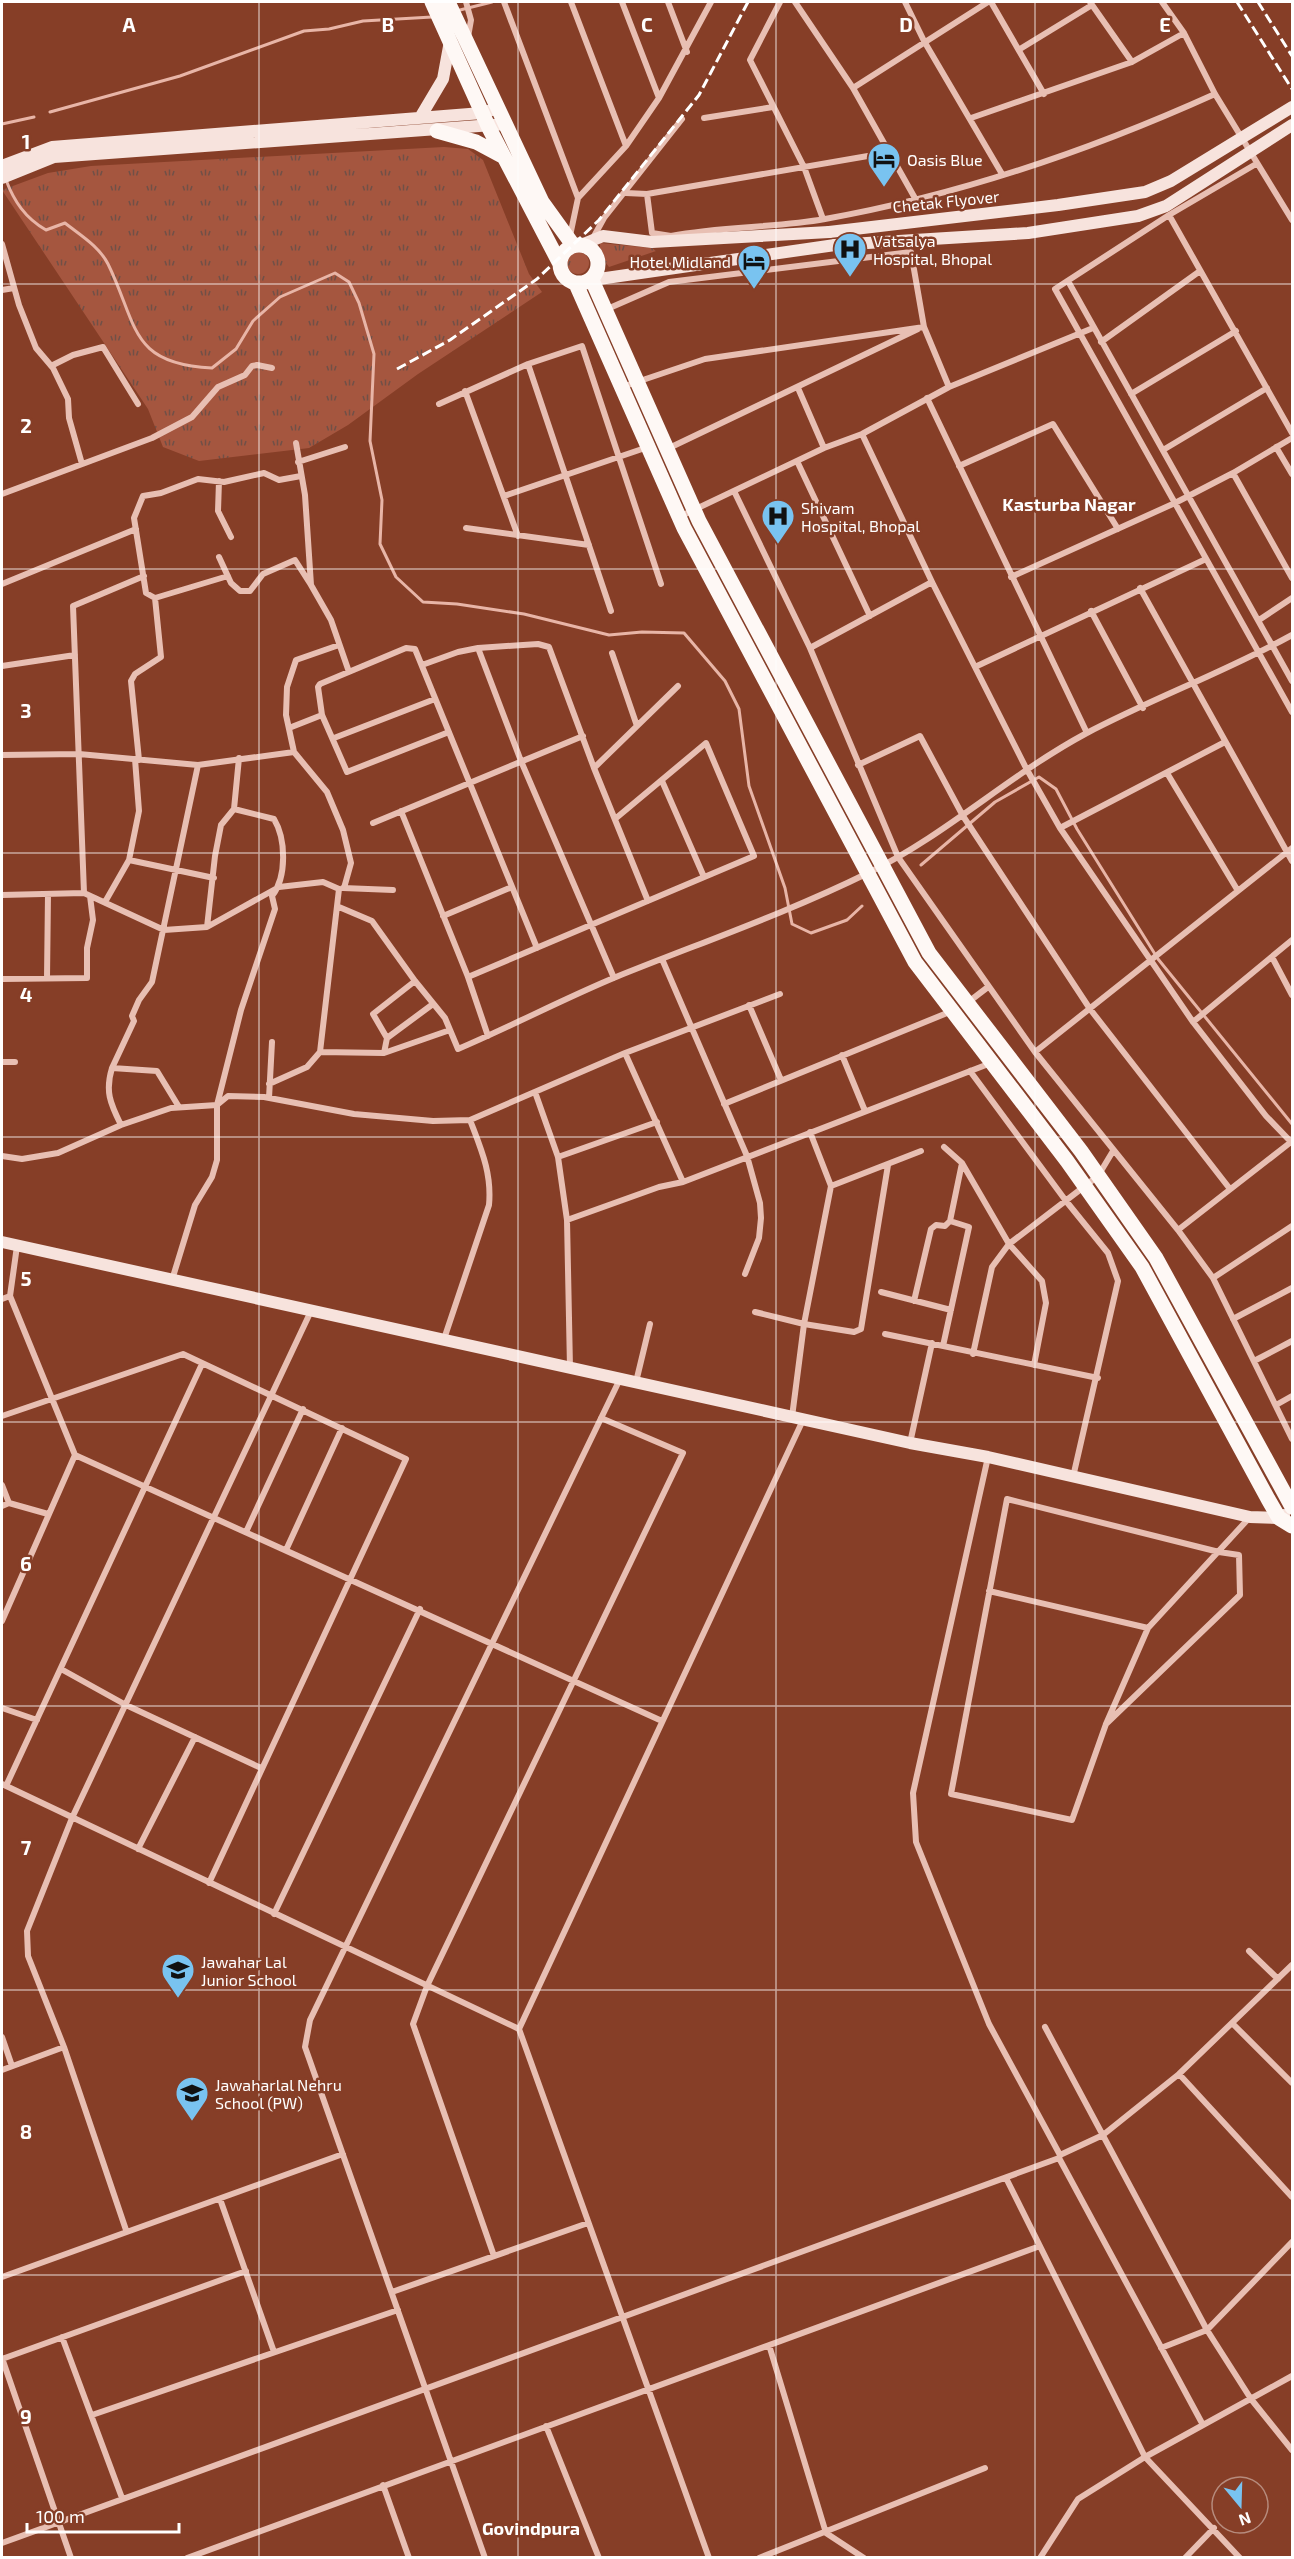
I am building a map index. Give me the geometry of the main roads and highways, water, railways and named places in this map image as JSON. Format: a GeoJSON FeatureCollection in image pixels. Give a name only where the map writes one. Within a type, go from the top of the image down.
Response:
{"type":"FeatureCollection","features":[{"type":"Feature","properties":{"kind":"main road"},"geometry":{"type":"LineString","coordinates":[[438,4],[463,34],[542,202],[579,242],[588,247],[597,259],[598,267],[592,280],[605,310],[648,447],[679,517],[915,962],[1085,1186],[1142,1267],[1288,1511]]}},
{"type":"Feature","properties":{"kind":"main road"},"geometry":{"type":"LineString","coordinates":[[438,4],[447,36],[482,113],[559,262],[563,276],[576,284],[600,338],[667,450],[694,510],[929,953],[1098,1176],[1156,1258],[1288,1511],[1293,1526]]}},
{"type":"Feature","properties":{"kind":"main road"},"geometry":{"type":"LineString","coordinates":[[421,116],[443,80],[447,36]]}},
{"type":"Feature","properties":{"kind":"main road","name":"Chetak Flyover"},"geometry":{"type":"LineString","coordinates":[[579,242],[603,236],[652,243],[829,232],[1058,206],[1145,192],[1171,181],[1293,107]]}},
{"type":"Feature","properties":{"kind":"main road"},"geometry":{"type":"LineString","coordinates":[[2,178],[16,166],[52,147],[421,116],[482,113],[498,108]]}},
{"type":"Feature","properties":{"kind":"main road"},"geometry":{"type":"LineString","coordinates":[[2,166],[16,166],[54,157],[489,128],[506,124]]}},
{"type":"Feature","properties":{"kind":"main road"},"geometry":{"type":"LineString","coordinates":[[576,284],[835,245],[1028,233],[1138,216],[1166,206],[1293,125]]}},
{"type":"Feature","properties":{"kind":"main road"},"geometry":{"type":"LineString","coordinates":[[437,131],[476,142],[504,157]]}},
{"type":"Feature","properties":{"kind":"main road"},"geometry":{"type":"LineString","coordinates":[[559,262],[561,255],[579,242]]}},
{"type":"Feature","properties":{"kind":"main road"},"geometry":{"type":"LineString","coordinates":[[2,1242],[910,1443],[988,1457],[1250,1517],[1288,1511]]}},
{"type":"Feature","properties":{"kind":"waterway"},"geometry":{"type":"LineString","coordinates":[[456,11],[492,2]]}},
{"type":"Feature","properties":{"kind":"waterway"},"geometry":{"type":"LineString","coordinates":[[50,112],[180,76],[304,31],[329,29],[363,21],[432,17]]}},
{"type":"Feature","properties":{"kind":"waterway"},"geometry":{"type":"LineString","coordinates":[[2,124],[34,117]]}},
{"type":"Feature","properties":{"kind":"waterway"},"geometry":{"type":"LineString","coordinates":[[6,180],[21,208],[32,220],[46,230],[65,223],[94,246],[108,264],[140,337],[165,359],[185,365],[212,368],[236,349],[253,321],[280,297],[335,273],[349,282],[359,303],[374,354],[370,441],[382,500],[380,544],[396,577],[423,602],[457,604],[524,614],[609,635],[642,632],[684,633],[725,681],[739,709],[749,786],[785,888],[792,924],[811,933],[847,920],[862,906]]}},
{"type":"Feature","properties":{"kind":"waterway"},"geometry":{"type":"LineString","coordinates":[[921,865],[995,802],[1039,777],[1056,789],[1077,829],[1158,959],[1292,1124]]}},
{"type":"Feature","properties":{"kind":"railway"},"geometry":{"type":"LineString","coordinates":[[397,369],[450,340],[537,279],[599,220],[699,95],[748,2]]}},
{"type":"Feature","properties":{"kind":"railway"},"geometry":{"type":"LineString","coordinates":[[1237,2],[1292,89]]}},
{"type":"Feature","properties":{"kind":"railway"},"geometry":{"type":"LineString","coordinates":[[1258,2],[1292,56]]}},
{"type":"Feature","properties":{"kind":"place","name":"Oasis Blue"},"geometry":{"type":"Point","coordinates":[884,188]}},
{"type":"Feature","properties":{"kind":"place","name":"Vatsalya Hospital, Bhopal"},"geometry":{"type":"Point","coordinates":[850,278]}},
{"type":"Feature","properties":{"kind":"place","name":"Hotel Midland"},"geometry":{"type":"Point","coordinates":[754,290]}},
{"type":"Feature","properties":{"kind":"place","name":"Shivam Hospital, Bhopal"},"geometry":{"type":"Point","coordinates":[778,545]}},
{"type":"Feature","properties":{"kind":"place","name":"Jawahar Lal Junior School"},"geometry":{"type":"Point","coordinates":[178,1999]}},
{"type":"Feature","properties":{"kind":"place","name":"Jawaharlal Nehru School (PW)"},"geometry":{"type":"Point","coordinates":[192,2122]}},
{"type":"Feature","properties":{"kind":"district","name":"Kasturba Nagar"},"geometry":{"type":"Point","coordinates":[1069,504]}},
{"type":"Feature","properties":{"kind":"district","name":"Govindpura"},"geometry":{"type":"Point","coordinates":[531,2528]}}]}
